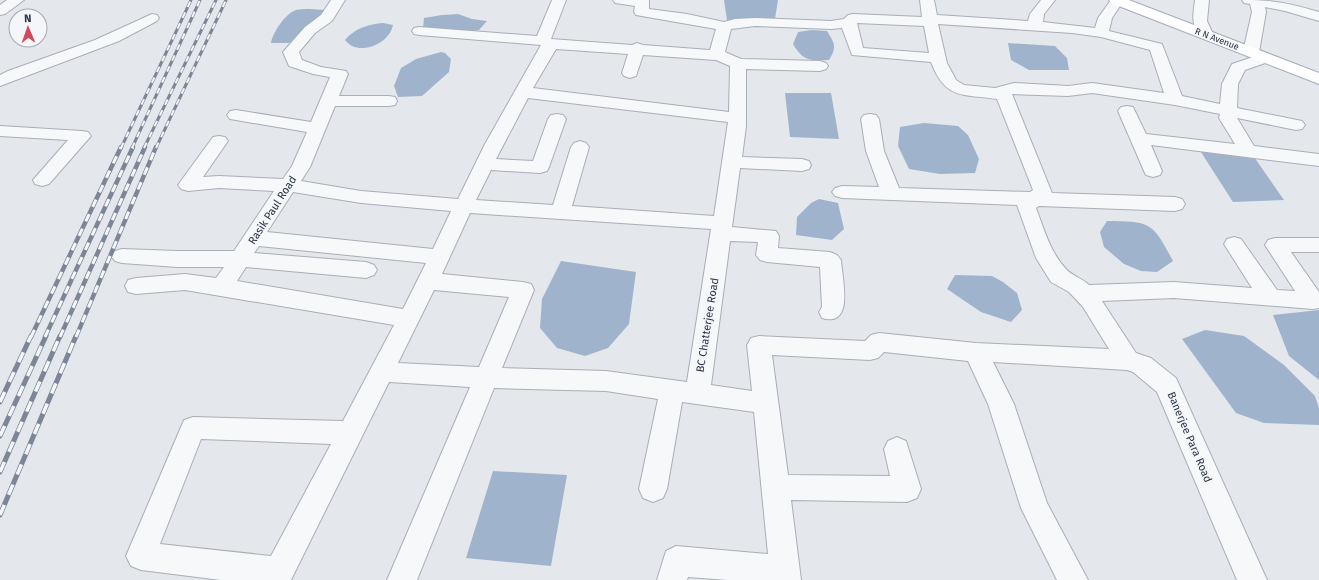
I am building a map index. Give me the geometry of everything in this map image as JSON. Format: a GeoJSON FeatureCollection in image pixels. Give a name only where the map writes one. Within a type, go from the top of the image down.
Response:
{"type":"FeatureCollection","features":[{"type":"Feature","properties":{"kind":"main road","name":"R N Avenue"},"geometry":{"type":"LineString","coordinates":[[1117,0],[1319,79]]}},
{"type":"Feature","properties":{"kind":"street","name":"Rasik Paul Road"},"geometry":{"type":"LineString","coordinates":[[222,287],[301,167],[340,74],[303,67],[295,63],[291,52],[310,30],[327,18],[338,0]]}},
{"type":"Feature","properties":{"kind":"street"},"geometry":{"type":"LineString","coordinates":[[351,433],[194,428],[141,556],[277,576],[351,433],[409,319],[484,164],[546,49],[559,0]]}},
{"type":"Feature","properties":{"kind":"street"},"geometry":{"type":"LineString","coordinates":[[620,0],[643,2],[641,12],[687,18],[724,26],[748,23],[831,25],[848,23],[853,18],[930,14],[1101,33],[1157,47],[1175,100]]}},
{"type":"Feature","properties":{"kind":"street"},"geometry":{"type":"LineString","coordinates":[[1035,26],[1037,14],[1048,0]]}},
{"type":"Feature","properties":{"kind":"street"},"geometry":{"type":"LineString","coordinates":[[1101,33],[1105,18],[1117,0]]}},
{"type":"Feature","properties":{"kind":"street"},"geometry":{"type":"LineString","coordinates":[[1202,0],[1200,21],[1205,34]]}},
{"type":"Feature","properties":{"kind":"street"},"geometry":{"type":"LineString","coordinates":[[1254,0],[1288,7],[1319,17]]}},
{"type":"Feature","properties":{"kind":"street"},"geometry":{"type":"LineString","coordinates":[[1247,150],[1228,118],[1228,112],[1230,84],[1238,67],[1258,55],[1259,12],[1254,0]]}},
{"type":"Feature","properties":{"kind":"street"},"geometry":{"type":"LineString","coordinates":[[0,11],[13,1]]}},
{"type":"Feature","properties":{"kind":"street"},"geometry":{"type":"LineString","coordinates":[[930,14],[938,64],[945,76],[956,88],[997,93],[1004,96],[1043,192],[1026,206],[1043,253],[1059,276],[1077,286],[1091,301],[1128,360]]}},
{"type":"Feature","properties":{"kind":"street"},"geometry":{"type":"LineString","coordinates":[[0,81],[15,73],[58,56],[114,38],[152,18]]}},
{"type":"Feature","properties":{"kind":"street"},"geometry":{"type":"LineString","coordinates":[[848,23],[858,52],[937,58]]}},
{"type":"Feature","properties":{"kind":"street"},"geometry":{"type":"LineString","coordinates":[[716,55],[724,26]]}},
{"type":"Feature","properties":{"kind":"street"},"geometry":{"type":"LineString","coordinates":[[419,31],[716,55],[722,56],[738,64],[820,66]]}},
{"type":"Feature","properties":{"kind":"street"},"geometry":{"type":"LineString","coordinates":[[630,73],[637,48]]}},
{"type":"Feature","properties":{"kind":"street","name":"BC Chatterjee Road"},"geometry":{"type":"LineString","coordinates":[[697,394],[737,126],[738,64]]}},
{"type":"Feature","properties":{"kind":"street"},"geometry":{"type":"LineString","coordinates":[[997,93],[1014,88],[1068,92],[1092,88],[1175,100],[1296,125]]}},
{"type":"Feature","properties":{"kind":"street"},"geometry":{"type":"LineString","coordinates":[[523,92],[624,103],[736,118]]}},
{"type":"Feature","properties":{"kind":"street"},"geometry":{"type":"LineString","coordinates":[[328,100],[389,101]]}},
{"type":"Feature","properties":{"kind":"street"},"geometry":{"type":"LineString","coordinates":[[1127,111],[1153,171]]}},
{"type":"Feature","properties":{"kind":"street"},"geometry":{"type":"LineString","coordinates":[[236,115],[318,128]]}},
{"type":"Feature","properties":{"kind":"street"},"geometry":{"type":"LineString","coordinates":[[484,164],[540,166],[557,119]]}},
{"type":"Feature","properties":{"kind":"street"},"geometry":{"type":"LineString","coordinates":[[870,120],[875,152],[892,195]]}},
{"type":"Feature","properties":{"kind":"street"},"geometry":{"type":"LineString","coordinates":[[0,131],[82,136],[42,180]]}},
{"type":"Feature","properties":{"kind":"street"},"geometry":{"type":"LineString","coordinates":[[1138,138],[1247,150],[1319,160]]}},
{"type":"Feature","properties":{"kind":"street"},"geometry":{"type":"LineString","coordinates":[[220,141],[188,184],[219,182],[288,185],[361,196],[721,228],[769,236],[767,255],[830,260],[833,309],[830,312]]}},
{"type":"Feature","properties":{"kind":"street"},"geometry":{"type":"LineString","coordinates":[[560,213],[580,147]]}},
{"type":"Feature","properties":{"kind":"street"},"geometry":{"type":"LineString","coordinates":[[732,162],[802,165]]}},
{"type":"Feature","properties":{"kind":"street"},"geometry":{"type":"LineString","coordinates":[[842,192],[1175,204]]}},
{"type":"Feature","properties":{"kind":"street"},"geometry":{"type":"LineString","coordinates":[[253,238],[439,257]]}},
{"type":"Feature","properties":{"kind":"street"},"geometry":{"type":"LineString","coordinates":[[1234,244],[1270,297]]}},
{"type":"Feature","properties":{"kind":"street"},"geometry":{"type":"LineString","coordinates":[[1083,293],[1174,290],[1313,301],[1275,245],[1319,245]]}},
{"type":"Feature","properties":{"kind":"street"},"geometry":{"type":"LineString","coordinates":[[122,256],[177,259],[240,259],[366,270]]}},
{"type":"Feature","properties":{"kind":"street"},"geometry":{"type":"LineString","coordinates":[[402,580],[523,290],[428,281]]}},
{"type":"Feature","properties":{"kind":"street"},"geometry":{"type":"LineString","coordinates":[[136,286],[185,282],[409,319]]}},
{"type":"Feature","properties":{"kind":"street"},"geometry":{"type":"LineString","coordinates":[[672,580],[676,561],[786,575],[759,345],[870,352],[879,342],[976,352],[1128,360]]}},
{"type":"Feature","properties":{"kind":"street"},"geometry":{"type":"LineString","coordinates":[[976,352],[1001,404],[1035,508],[1073,580]]}},
{"type":"Feature","properties":{"kind":"street","name":"Banerjee Para Road"},"geometry":{"type":"LineString","coordinates":[[1128,360],[1142,365],[1168,385],[1252,580]]}},
{"type":"Feature","properties":{"kind":"street"},"geometry":{"type":"LineString","coordinates":[[382,372],[487,378],[606,381],[766,403]]}},
{"type":"Feature","properties":{"kind":"street"},"geometry":{"type":"LineString","coordinates":[[653,489],[672,390]]}},
{"type":"Feature","properties":{"kind":"street"},"geometry":{"type":"LineString","coordinates":[[776,487],[907,489],[897,449]]}},
{"type":"Feature","properties":{"kind":"water"},"geometry":{"type":"Polygon","coordinates":[[[724,0],[778,0],[775,19],[727,20],[724,0]]]}},
{"type":"Feature","properties":{"kind":"water"},"geometry":{"type":"Polygon","coordinates":[[[296,10],[325,10],[324,16],[289,43],[271,43],[277,29],[288,15],[296,10]]]}},
{"type":"Feature","properties":{"kind":"water"},"geometry":{"type":"Polygon","coordinates":[[[458,14],[472,19],[487,21],[479,30],[458,33],[423,28],[424,18],[458,14]]]}},
{"type":"Feature","properties":{"kind":"water"},"geometry":{"type":"Polygon","coordinates":[[[383,23],[393,25],[391,31],[383,41],[371,47],[358,48],[351,46],[345,40],[353,32],[362,27],[383,23]]]}},
{"type":"Feature","properties":{"kind":"water"},"geometry":{"type":"Polygon","coordinates":[[[811,30],[827,31],[830,35],[834,49],[829,60],[808,59],[800,54],[793,44],[798,32],[811,30]]]}},
{"type":"Feature","properties":{"kind":"water"},"geometry":{"type":"Polygon","coordinates":[[[1008,43],[1055,46],[1067,58],[1069,70],[1029,70],[1011,60],[1008,43]]]}},
{"type":"Feature","properties":{"kind":"water"},"geometry":{"type":"Polygon","coordinates":[[[441,52],[445,53],[451,59],[449,72],[422,96],[398,97],[394,86],[401,68],[416,59],[441,52]]]}},
{"type":"Feature","properties":{"kind":"water"},"geometry":{"type":"Polygon","coordinates":[[[785,93],[831,93],[839,139],[790,137],[785,93]]]}},
{"type":"Feature","properties":{"kind":"water"},"geometry":{"type":"Polygon","coordinates":[[[924,123],[958,126],[968,135],[979,159],[975,173],[940,174],[909,169],[898,146],[900,127],[924,123]]]}},
{"type":"Feature","properties":{"kind":"water"},"geometry":{"type":"Polygon","coordinates":[[[1199,149],[1252,154],[1284,200],[1233,202],[1199,149]]]}},
{"type":"Feature","properties":{"kind":"water"},"geometry":{"type":"Polygon","coordinates":[[[819,199],[838,203],[844,229],[832,240],[796,235],[797,217],[811,203],[819,199]]]}},
{"type":"Feature","properties":{"kind":"water"},"geometry":{"type":"Polygon","coordinates":[[[1107,221],[1133,222],[1149,227],[1160,239],[1173,261],[1157,272],[1141,271],[1124,264],[1104,247],[1100,232],[1107,221]]]}},
{"type":"Feature","properties":{"kind":"water"},"geometry":{"type":"Polygon","coordinates":[[[561,261],[636,272],[629,324],[608,348],[585,356],[557,348],[540,328],[542,299],[561,261]]]}},
{"type":"Feature","properties":{"kind":"water"},"geometry":{"type":"Polygon","coordinates":[[[955,275],[992,276],[1003,282],[1017,293],[1022,310],[1011,322],[981,312],[947,289],[955,275]]]}},
{"type":"Feature","properties":{"kind":"water"},"geometry":{"type":"Polygon","coordinates":[[[1319,310],[1319,380],[1289,356],[1273,315],[1319,310]]]}},
{"type":"Feature","properties":{"kind":"water"},"geometry":{"type":"Polygon","coordinates":[[[1205,330],[1244,336],[1284,365],[1315,396],[1319,408],[1319,425],[1264,423],[1236,413],[1182,339],[1205,330]]]}},
{"type":"Feature","properties":{"kind":"water"},"geometry":{"type":"Polygon","coordinates":[[[493,471],[567,475],[551,566],[466,558],[493,471]]]}},
{"type":"Feature","properties":{"kind":"railway"},"geometry":{"type":"LineString","coordinates":[[121,148],[191,0]]}},
{"type":"Feature","properties":{"kind":"railway"},"geometry":{"type":"LineString","coordinates":[[132,148],[200,0]]}},
{"type":"Feature","properties":{"kind":"railway"},"geometry":{"type":"LineString","coordinates":[[144,148],[216,0]]}},
{"type":"Feature","properties":{"kind":"railway"},"geometry":{"type":"LineString","coordinates":[[156,148],[226,0]]}},
{"type":"Feature","properties":{"kind":"railway"},"geometry":{"type":"LineString","coordinates":[[31,337],[121,147]]}},
{"type":"Feature","properties":{"kind":"railway"},"geometry":{"type":"LineString","coordinates":[[45,337],[133,147]]}},
{"type":"Feature","properties":{"kind":"railway"},"geometry":{"type":"LineString","coordinates":[[60,337],[145,147]]}},
{"type":"Feature","properties":{"kind":"railway"},"geometry":{"type":"LineString","coordinates":[[76,337],[156,147]]}},
{"type":"Feature","properties":{"kind":"railway"},"geometry":{"type":"LineString","coordinates":[[0,402],[31,336]]}},
{"type":"Feature","properties":{"kind":"railway"},"geometry":{"type":"LineString","coordinates":[[0,436],[46,336]]}},
{"type":"Feature","properties":{"kind":"railway"},"geometry":{"type":"LineString","coordinates":[[0,472],[60,336]]}},
{"type":"Feature","properties":{"kind":"railway"},"geometry":{"type":"LineString","coordinates":[[0,515],[76,336]]}}]}
